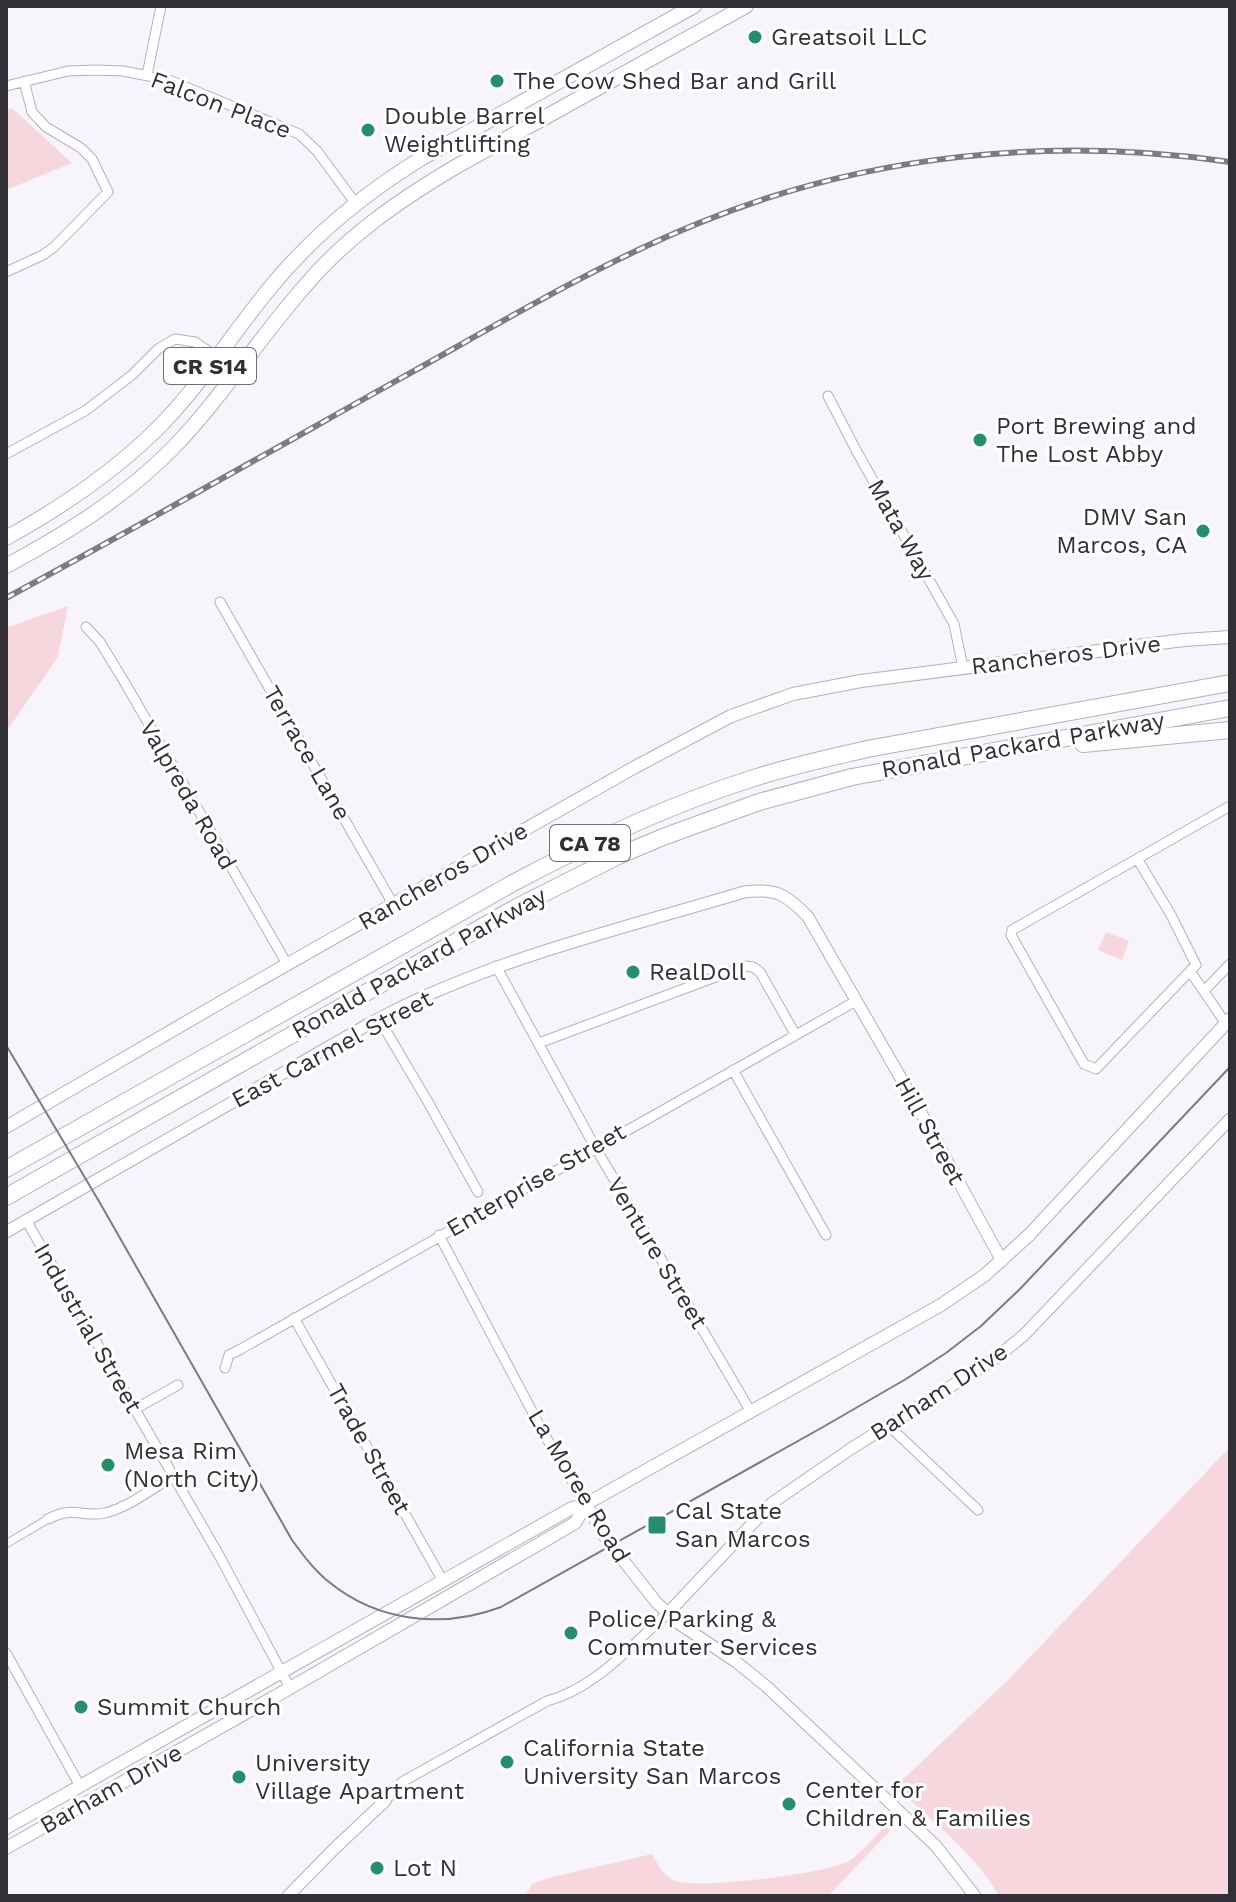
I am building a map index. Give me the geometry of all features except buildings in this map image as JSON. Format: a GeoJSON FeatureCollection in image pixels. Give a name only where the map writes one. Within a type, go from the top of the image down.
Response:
{"type":"FeatureCollection","features":[{"type":"Feature","properties":{"kind":"highway","name":"Ronald Packard Parkway"},"geometry":{"type":"LineString","coordinates":[[6,1169],[513,883],[571,852],[698,797],[810,762],[867,749],[1230,683]]}},
{"type":"Feature","properties":{"kind":"highway","name":"Ronald Packard Parkway"},"geometry":{"type":"LineString","coordinates":[[6,1197],[517,907],[618,856],[713,817],[805,788],[902,766],[1230,708]]}},
{"type":"Feature","properties":{"kind":"highway"},"geometry":{"type":"LineString","coordinates":[[1033,743],[1086,744],[1230,730]]}},
{"type":"Feature","properties":{"kind":"main road","name":"CR S14"},"geometry":{"type":"LineString","coordinates":[[6,538],[65,504],[122,461],[165,421],[282,273],[356,204],[396,174],[694,6]]}},
{"type":"Feature","properties":{"kind":"main road","name":"CR S14"},"geometry":{"type":"LineString","coordinates":[[6,566],[85,521],[172,449],[198,421],[306,283],[369,224],[457,166],[746,6]]}},
{"type":"Feature","properties":{"kind":"main road"},"geometry":{"type":"LineString","coordinates":[[392,207],[387,197],[396,174]]}},
{"type":"Feature","properties":{"kind":"main road"},"geometry":{"type":"LineString","coordinates":[[369,224],[379,187]]}},
{"type":"Feature","properties":{"kind":"main road"},"geometry":{"type":"LineString","coordinates":[[198,421],[202,401],[222,374],[217,357]]}},
{"type":"Feature","properties":{"kind":"main road","name":"Rancheros Drive"},"geometry":{"type":"LineString","coordinates":[[6,1127],[287,964],[731,716],[793,694],[861,681],[1184,640],[1230,637]]}},
{"type":"Feature","properties":{"kind":"main road"},"geometry":{"type":"LineString","coordinates":[[751,1412],[941,1305],[1002,1261],[1228,1022]]}},
{"type":"Feature","properties":{"kind":"main road","name":"Rancheros Drive"},"geometry":{"type":"LineString","coordinates":[[6,1118],[91,1077]]}},
{"type":"Feature","properties":{"kind":"main road","name":"Barham Drive"},"geometry":{"type":"LineString","coordinates":[[6,1828],[570,1509],[586,1504],[751,1412]]}},
{"type":"Feature","properties":{"kind":"main road","name":"Barham Drive"},"geometry":{"type":"LineString","coordinates":[[6,1848],[575,1523],[586,1504]]}},
{"type":"Feature","properties":{"kind":"street"},"geometry":{"type":"LineString","coordinates":[[147,75],[161,6]]}},
{"type":"Feature","properties":{"kind":"street","name":"Falcon Place"},"geometry":{"type":"LineString","coordinates":[[6,86],[68,71],[123,71],[169,80],[299,134],[317,151],[356,204]]}},
{"type":"Feature","properties":{"kind":"street"},"geometry":{"type":"LineString","coordinates":[[6,272],[54,247],[108,192],[92,159],[81,148],[46,127],[32,112],[24,81]]}},
{"type":"Feature","properties":{"kind":"street"},"geometry":{"type":"LineString","coordinates":[[6,454],[85,411],[132,375],[158,349],[175,339],[195,342],[217,357]]}},
{"type":"Feature","properties":{"kind":"street","name":"Mata Way"},"geometry":{"type":"LineString","coordinates":[[828,396],[954,624],[963,668]]}},
{"type":"Feature","properties":{"kind":"street","name":"Terrace Lane"},"geometry":{"type":"LineString","coordinates":[[220,602],[393,904]]}},
{"type":"Feature","properties":{"kind":"street","name":"Valpreda Road"},"geometry":{"type":"LineString","coordinates":[[86,627],[100,642],[125,683],[287,964]]}},
{"type":"Feature","properties":{"kind":"street"},"geometry":{"type":"LineString","coordinates":[[1138,860],[1196,965],[1096,1069],[1084,1064],[1011,935],[1012,930],[1230,806]]}},
{"type":"Feature","properties":{"kind":"street","name":"East Carmel Street"},"geometry":{"type":"LineString","coordinates":[[6,1232],[409,1003],[496,966],[744,892],[776,892],[790,899],[808,917],[856,1001]]}},
{"type":"Feature","properties":{"kind":"street"},"geometry":{"type":"LineString","coordinates":[[1204,991],[1230,964]]}},
{"type":"Feature","properties":{"kind":"street","name":"Venture Street"},"geometry":{"type":"LineString","coordinates":[[496,966],[595,1147],[751,1412]]}},
{"type":"Feature","properties":{"kind":"street"},"geometry":{"type":"LineString","coordinates":[[539,1043],[745,966],[760,972],[795,1034]]}},
{"type":"Feature","properties":{"kind":"street"},"geometry":{"type":"LineString","coordinates":[[1190,971],[1228,1022]]}},
{"type":"Feature","properties":{"kind":"street","name":"Enterprise Street"},"geometry":{"type":"LineString","coordinates":[[225,1368],[229,1355],[856,1001]]}},
{"type":"Feature","properties":{"kind":"street","name":"Hill Street"},"geometry":{"type":"LineString","coordinates":[[856,1001],[1002,1261]]}},
{"type":"Feature","properties":{"kind":"street"},"geometry":{"type":"LineString","coordinates":[[379,1019],[478,1192]]}},
{"type":"Feature","properties":{"kind":"street"},"geometry":{"type":"LineString","coordinates":[[733,1070],[826,1235]]}},
{"type":"Feature","properties":{"kind":"street","name":"Barham Drive"},"geometry":{"type":"LineString","coordinates":[[668,1613],[772,1503],[852,1448],[996,1358],[1024,1335],[1230,1119]]}},
{"type":"Feature","properties":{"kind":"street","name":"Industrial Street"},"geometry":{"type":"LineString","coordinates":[[26,1220],[220,1557],[290,1688]]}},
{"type":"Feature","properties":{"kind":"street","name":"La Moree Road"},"geometry":{"type":"LineString","coordinates":[[439,1235],[544,1434],[605,1537],[643,1588],[678,1623],[766,1686],[936,1846],[975,1896]]}},
{"type":"Feature","properties":{"kind":"street","name":"Trade Street"},"geometry":{"type":"LineString","coordinates":[[294,1318],[443,1581]]}},
{"type":"Feature","properties":{"kind":"street"},"geometry":{"type":"LineString","coordinates":[[135,1409],[178,1385]]}},
{"type":"Feature","properties":{"kind":"street"},"geometry":{"type":"LineString","coordinates":[[889,1426],[978,1510]]}},
{"type":"Feature","properties":{"kind":"street"},"geometry":{"type":"LineString","coordinates":[[6,1544],[62,1512],[100,1514],[115,1510],[173,1476]]}},
{"type":"Feature","properties":{"kind":"street"},"geometry":{"type":"LineString","coordinates":[[288,1896],[402,1782],[597,1676],[668,1613]]}},
{"type":"Feature","properties":{"kind":"street"},"geometry":{"type":"LineString","coordinates":[[6,1653],[75,1789]]}},
{"type":"Feature","properties":{"kind":"shaded area"},"geometry":{"type":"Polygon","coordinates":[[[12,108],[72,163],[6,190],[6,110],[12,108]]]}},
{"type":"Feature","properties":{"kind":"shaded area"},"geometry":{"type":"Polygon","coordinates":[[[68,606],[58,657],[6,732],[6,628],[68,606]]]}},
{"type":"Feature","properties":{"kind":"shaded area"},"geometry":{"type":"Polygon","coordinates":[[[1106,932],[1129,941],[1122,960],[1098,950],[1106,932]]]}},
{"type":"Feature","properties":{"kind":"shaded area"},"geometry":{"type":"Polygon","coordinates":[[[1230,1447],[1230,1896],[999,1896],[965,1852],[895,1787],[1010,1678],[1230,1447]]]}},
{"type":"Feature","properties":{"kind":"shaded area"},"geometry":{"type":"Polygon","coordinates":[[[892,1819],[889,1832],[828,1896],[525,1896],[532,1884],[548,1878],[652,1854],[668,1877],[690,1883],[762,1879],[834,1867],[852,1859],[892,1819]]]}},
{"type":"Feature","properties":{"kind":"tram line"},"geometry":{"type":"LineString","coordinates":[[6,1045],[296,1546],[329,1582],[368,1606],[412,1618],[434,1619],[457,1618],[501,1607],[823,1427],[946,1353],[981,1326],[1019,1290],[1230,1067]]}},
{"type":"Feature","properties":{"kind":"railway"},"geometry":{"type":"LineString","coordinates":[[6,598],[586,276],[661,239],[763,200],[828,181],[960,157],[1095,151],[1163,154],[1230,162]]}},
{"type":"Feature","properties":{"kind":"place","name":"Greatsoil LLC"},"geometry":{"type":"Point","coordinates":[755,37]}},
{"type":"Feature","properties":{"kind":"place","name":"The Cow Shed Bar and Grill"},"geometry":{"type":"Point","coordinates":[497,81]}},
{"type":"Feature","properties":{"kind":"place","name":"Double Barrel Weightlifting"},"geometry":{"type":"Point","coordinates":[368,130]}},
{"type":"Feature","properties":{"kind":"place","name":"Port Brewing and The Lost Abby"},"geometry":{"type":"Point","coordinates":[980,440]}},
{"type":"Feature","properties":{"kind":"place","name":"DMV San Marcos, CA"},"geometry":{"type":"Point","coordinates":[1203,531]}},
{"type":"Feature","properties":{"kind":"place","name":"RealDoll"},"geometry":{"type":"Point","coordinates":[633,972]}},
{"type":"Feature","properties":{"kind":"place","name":"Mesa Rim (North City)"},"geometry":{"type":"Point","coordinates":[108,1465]}},
{"type":"Feature","properties":{"kind":"place","name":"Cal State San Marcos"},"geometry":{"type":"Point","coordinates":[657,1525]}},
{"type":"Feature","properties":{"kind":"place","name":"Police/Parking & Commuter Services"},"geometry":{"type":"Point","coordinates":[571,1633]}},
{"type":"Feature","properties":{"kind":"place","name":"Summit Church"},"geometry":{"type":"Point","coordinates":[81,1707]}},
{"type":"Feature","properties":{"kind":"place","name":"California State University San Marcos"},"geometry":{"type":"Point","coordinates":[507,1762]}},
{"type":"Feature","properties":{"kind":"place","name":"University Village Apartment"},"geometry":{"type":"Point","coordinates":[239,1777]}},
{"type":"Feature","properties":{"kind":"place","name":"Center for Children & Families"},"geometry":{"type":"Point","coordinates":[789,1804]}},
{"type":"Feature","properties":{"kind":"place","name":"Lot N"},"geometry":{"type":"Point","coordinates":[377,1868]}}]}
